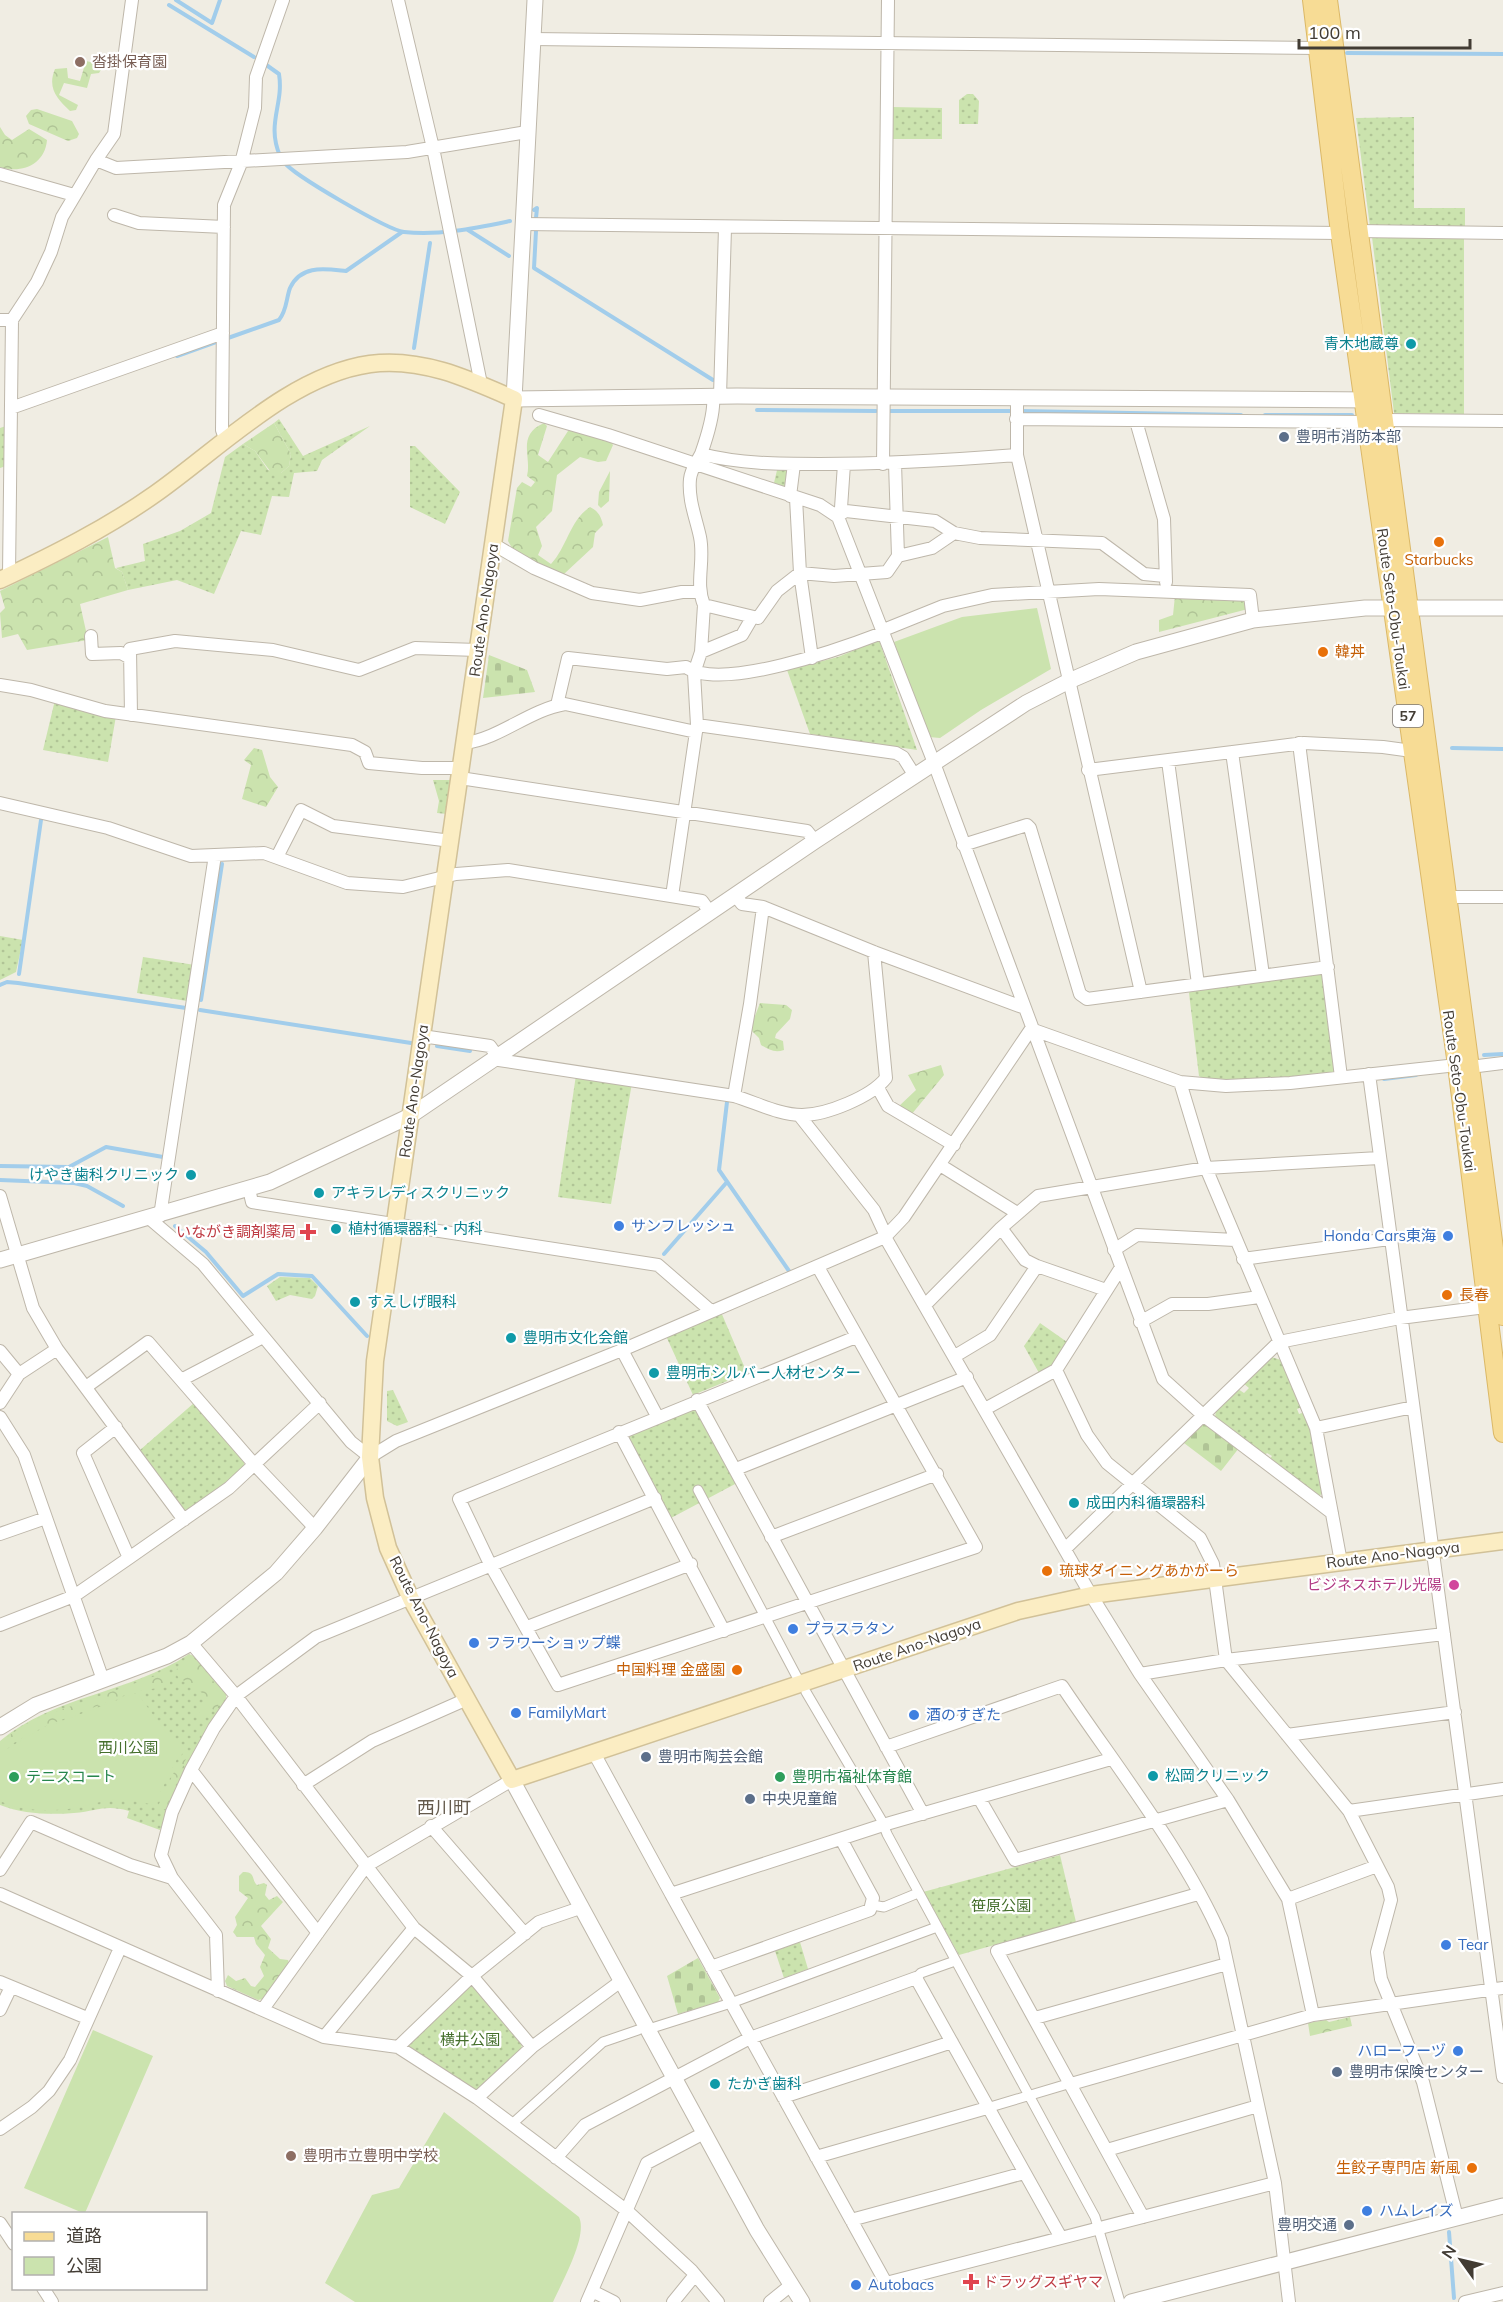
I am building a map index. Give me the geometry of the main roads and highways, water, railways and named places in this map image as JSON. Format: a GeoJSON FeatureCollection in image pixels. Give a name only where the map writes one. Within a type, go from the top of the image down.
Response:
{"type":"FeatureCollection","features":[{"type":"Feature","properties":{"kind":"main road","name":"Route Seto-Obu-Toukai"},"geometry":{"type":"LineString","coordinates":[[1312,0],[1349,232],[1402,608],[1446,897],[1463,1066]]}},
{"type":"Feature","properties":{"kind":"main road","name":"Route Seto-Obu-Toukai"},"geometry":{"type":"LineString","coordinates":[[1328,0],[1349,232]]}},
{"type":"Feature","properties":{"kind":"main road","name":"Route Ano-Nagoya"},"geometry":{"type":"LineString","coordinates":[[4,578],[112,522],[301,388],[347,368],[397,363],[428,366],[481,384],[514,399],[375,1361],[370,1457],[380,1522],[388,1548],[411,1599],[512,1780],[1018,1611],[1091,1596],[1503,1541]]}},
{"type":"Feature","properties":{"kind":"main road","name":"Route Seto-Obu-Toukai"},"geometry":{"type":"LineString","coordinates":[[1402,608],[1412,751],[1499,1308],[1503,1433]]}},
{"type":"Feature","properties":{"kind":"waterway"},"geometry":{"type":"LineString","coordinates":[[176,0],[212,23],[220,0]]}},
{"type":"Feature","properties":{"kind":"waterway"},"geometry":{"type":"LineString","coordinates":[[169,5],[254,57]]}},
{"type":"Feature","properties":{"kind":"waterway"},"geometry":{"type":"LineString","coordinates":[[1347,53],[1503,54]]}},
{"type":"Feature","properties":{"kind":"waterway"},"geometry":{"type":"LineString","coordinates":[[265,64],[279,74],[275,134],[280,156]]}},
{"type":"Feature","properties":{"kind":"waterway"},"geometry":{"type":"LineString","coordinates":[[284,162],[304,178],[341,201],[404,232],[444,232],[510,221]]}},
{"type":"Feature","properties":{"kind":"waterway"},"geometry":{"type":"LineString","coordinates":[[534,210],[537,208],[536,218]]}},
{"type":"Feature","properties":{"kind":"waterway"},"geometry":{"type":"LineString","coordinates":[[468,230],[509,256]]}},
{"type":"Feature","properties":{"kind":"waterway"},"geometry":{"type":"LineString","coordinates":[[536,231],[534,268],[713,380]]}},
{"type":"Feature","properties":{"kind":"waterway"},"geometry":{"type":"LineString","coordinates":[[228,338],[279,320],[290,288],[301,275],[315,270],[346,271],[402,232]]}},
{"type":"Feature","properties":{"kind":"waterway"},"geometry":{"type":"LineString","coordinates":[[414,348],[430,243]]}},
{"type":"Feature","properties":{"kind":"waterway"},"geometry":{"type":"LineString","coordinates":[[177,356],[216,342]]}},
{"type":"Feature","properties":{"kind":"waterway"},"geometry":{"type":"LineString","coordinates":[[757,410],[876,411]]}},
{"type":"Feature","properties":{"kind":"waterway"},"geometry":{"type":"LineString","coordinates":[[889,411],[1012,411]]}},
{"type":"Feature","properties":{"kind":"waterway"},"geometry":{"type":"LineString","coordinates":[[1020,411],[1241,415]]}},
{"type":"Feature","properties":{"kind":"waterway"},"geometry":{"type":"LineString","coordinates":[[1265,415],[1352,415]]}},
{"type":"Feature","properties":{"kind":"waterway"},"geometry":{"type":"LineString","coordinates":[[1452,748],[1503,749]]}},
{"type":"Feature","properties":{"kind":"waterway"},"geometry":{"type":"LineString","coordinates":[[19,974],[41,820]]}},
{"type":"Feature","properties":{"kind":"waterway"},"geometry":{"type":"LineString","coordinates":[[201,1000],[222,864]]}},
{"type":"Feature","properties":{"kind":"waterway"},"geometry":{"type":"LineString","coordinates":[[0,985],[7,982],[18,983],[186,1008]]}},
{"type":"Feature","properties":{"kind":"waterway"},"geometry":{"type":"LineString","coordinates":[[200,1010],[411,1043]]}},
{"type":"Feature","properties":{"kind":"waterway"},"geometry":{"type":"LineString","coordinates":[[437,1046],[470,1051]]}},
{"type":"Feature","properties":{"kind":"waterway"},"geometry":{"type":"LineString","coordinates":[[1484,1055],[1503,1054]]}},
{"type":"Feature","properties":{"kind":"waterway"},"geometry":{"type":"LineString","coordinates":[[1384,1079],[1416,1075]]}},
{"type":"Feature","properties":{"kind":"waterway"},"geometry":{"type":"LineString","coordinates":[[727,1102],[719,1170],[789,1271]]}},
{"type":"Feature","properties":{"kind":"waterway"},"geometry":{"type":"LineString","coordinates":[[0,1166],[69,1167],[106,1147],[163,1157]]}},
{"type":"Feature","properties":{"kind":"waterway"},"geometry":{"type":"LineString","coordinates":[[0,1180],[74,1183],[87,1186],[123,1206]]}},
{"type":"Feature","properties":{"kind":"waterway"},"geometry":{"type":"LineString","coordinates":[[664,1254],[727,1182]]}},
{"type":"Feature","properties":{"kind":"waterway"},"geometry":{"type":"LineString","coordinates":[[175,1226],[206,1252],[243,1296],[278,1274],[312,1276],[367,1336]]}},
{"type":"Feature","properties":{"kind":"waterway"},"geometry":{"type":"LineString","coordinates":[[1449,2232],[1454,2298]]}},
{"type":"Feature","properties":{"kind":"place","name":"沓掛保育園"},"geometry":{"type":"Point","coordinates":[80,62]}},
{"type":"Feature","properties":{"kind":"place","name":"青木地蔵尊"},"geometry":{"type":"Point","coordinates":[1411,344]}},
{"type":"Feature","properties":{"kind":"place","name":"豊明市消防本部"},"geometry":{"type":"Point","coordinates":[1284,437]}},
{"type":"Feature","properties":{"kind":"place","name":"Starbucks"},"geometry":{"type":"Point","coordinates":[1439,542]}},
{"type":"Feature","properties":{"kind":"place","name":"韓丼"},"geometry":{"type":"Point","coordinates":[1323,652]}},
{"type":"Feature","properties":{"kind":"place","name":"けやき歯科クリニック"},"geometry":{"type":"Point","coordinates":[191,1175]}},
{"type":"Feature","properties":{"kind":"place","name":"アキラレディスクリニック"},"geometry":{"type":"Point","coordinates":[319,1193]}},
{"type":"Feature","properties":{"kind":"place","name":"サンフレッシュ"},"geometry":{"type":"Point","coordinates":[619,1226]}},
{"type":"Feature","properties":{"kind":"place","name":"植村循環器科・内科"},"geometry":{"type":"Point","coordinates":[336,1229]}},
{"type":"Feature","properties":{"kind":"place","name":"いながき調剤薬局"},"geometry":{"type":"Point","coordinates":[308,1232]}},
{"type":"Feature","properties":{"kind":"place","name":"Honda Cars東海"},"geometry":{"type":"Point","coordinates":[1448,1236]}},
{"type":"Feature","properties":{"kind":"place","name":"長春"},"geometry":{"type":"Point","coordinates":[1447,1295]}},
{"type":"Feature","properties":{"kind":"place","name":"すえしげ眼科"},"geometry":{"type":"Point","coordinates":[355,1302]}},
{"type":"Feature","properties":{"kind":"place","name":"豊明市文化会館"},"geometry":{"type":"Point","coordinates":[511,1338]}},
{"type":"Feature","properties":{"kind":"place","name":"豊明市シルバー人材センター"},"geometry":{"type":"Point","coordinates":[654,1373]}},
{"type":"Feature","properties":{"kind":"place","name":"成田内科循環器科"},"geometry":{"type":"Point","coordinates":[1074,1503]}},
{"type":"Feature","properties":{"kind":"place","name":"琉球ダイニングあかがーら"},"geometry":{"type":"Point","coordinates":[1047,1571]}},
{"type":"Feature","properties":{"kind":"place","name":"ビジネスホテル光陽"},"geometry":{"type":"Point","coordinates":[1454,1585]}},
{"type":"Feature","properties":{"kind":"place","name":"プラスラタン"},"geometry":{"type":"Point","coordinates":[793,1629]}},
{"type":"Feature","properties":{"kind":"place","name":"フラワーショップ蝶"},"geometry":{"type":"Point","coordinates":[474,1643]}},
{"type":"Feature","properties":{"kind":"place","name":"中国料理 金盛園"},"geometry":{"type":"Point","coordinates":[737,1670]}},
{"type":"Feature","properties":{"kind":"place","name":"FamilyMart"},"geometry":{"type":"Point","coordinates":[516,1713]}},
{"type":"Feature","properties":{"kind":"place","name":"酒のすぎた"},"geometry":{"type":"Point","coordinates":[914,1715]}},
{"type":"Feature","properties":{"kind":"place","name":"豊明市陶芸会館"},"geometry":{"type":"Point","coordinates":[646,1757]}},
{"type":"Feature","properties":{"kind":"place","name":"松岡クリニック"},"geometry":{"type":"Point","coordinates":[1153,1776]}},
{"type":"Feature","properties":{"kind":"place","name":"テニスコート"},"geometry":{"type":"Point","coordinates":[14,1777]}},
{"type":"Feature","properties":{"kind":"place","name":"豊明市福祉体育館"},"geometry":{"type":"Point","coordinates":[780,1777]}},
{"type":"Feature","properties":{"kind":"place","name":"中央児童館"},"geometry":{"type":"Point","coordinates":[750,1799]}},
{"type":"Feature","properties":{"kind":"place","name":"Tear"},"geometry":{"type":"Point","coordinates":[1446,1945]}},
{"type":"Feature","properties":{"kind":"place","name":"ハローフーヅ"},"geometry":{"type":"Point","coordinates":[1458,2051]}},
{"type":"Feature","properties":{"kind":"place","name":"豊明市保険センター"},"geometry":{"type":"Point","coordinates":[1337,2072]}},
{"type":"Feature","properties":{"kind":"place","name":"たかぎ歯科"},"geometry":{"type":"Point","coordinates":[715,2084]}},
{"type":"Feature","properties":{"kind":"place","name":"豊明市立豊明中学校"},"geometry":{"type":"Point","coordinates":[291,2156]}},
{"type":"Feature","properties":{"kind":"place","name":"生餃子専門店 新風"},"geometry":{"type":"Point","coordinates":[1472,2168]}},
{"type":"Feature","properties":{"kind":"place","name":"ハムレイズ"},"geometry":{"type":"Point","coordinates":[1367,2211]}},
{"type":"Feature","properties":{"kind":"place","name":"豊明交通"},"geometry":{"type":"Point","coordinates":[1349,2225]}},
{"type":"Feature","properties":{"kind":"place","name":"ドラッグスギヤマ"},"geometry":{"type":"Point","coordinates":[971,2282]}},
{"type":"Feature","properties":{"kind":"place","name":"Autobacs"},"geometry":{"type":"Point","coordinates":[856,2285]}},
{"type":"Feature","properties":{"kind":"district","name":"西川町"},"geometry":{"type":"Point","coordinates":[444,1808]}},
{"type":"Feature","properties":{"kind":"park label","name":"西川公園"},"geometry":{"type":"Point","coordinates":[128,1748]}},
{"type":"Feature","properties":{"kind":"park label","name":"笹原公園"},"geometry":{"type":"Point","coordinates":[1001,1906]}},
{"type":"Feature","properties":{"kind":"park label","name":"横井公園"},"geometry":{"type":"Point","coordinates":[470,2040]}}]}
